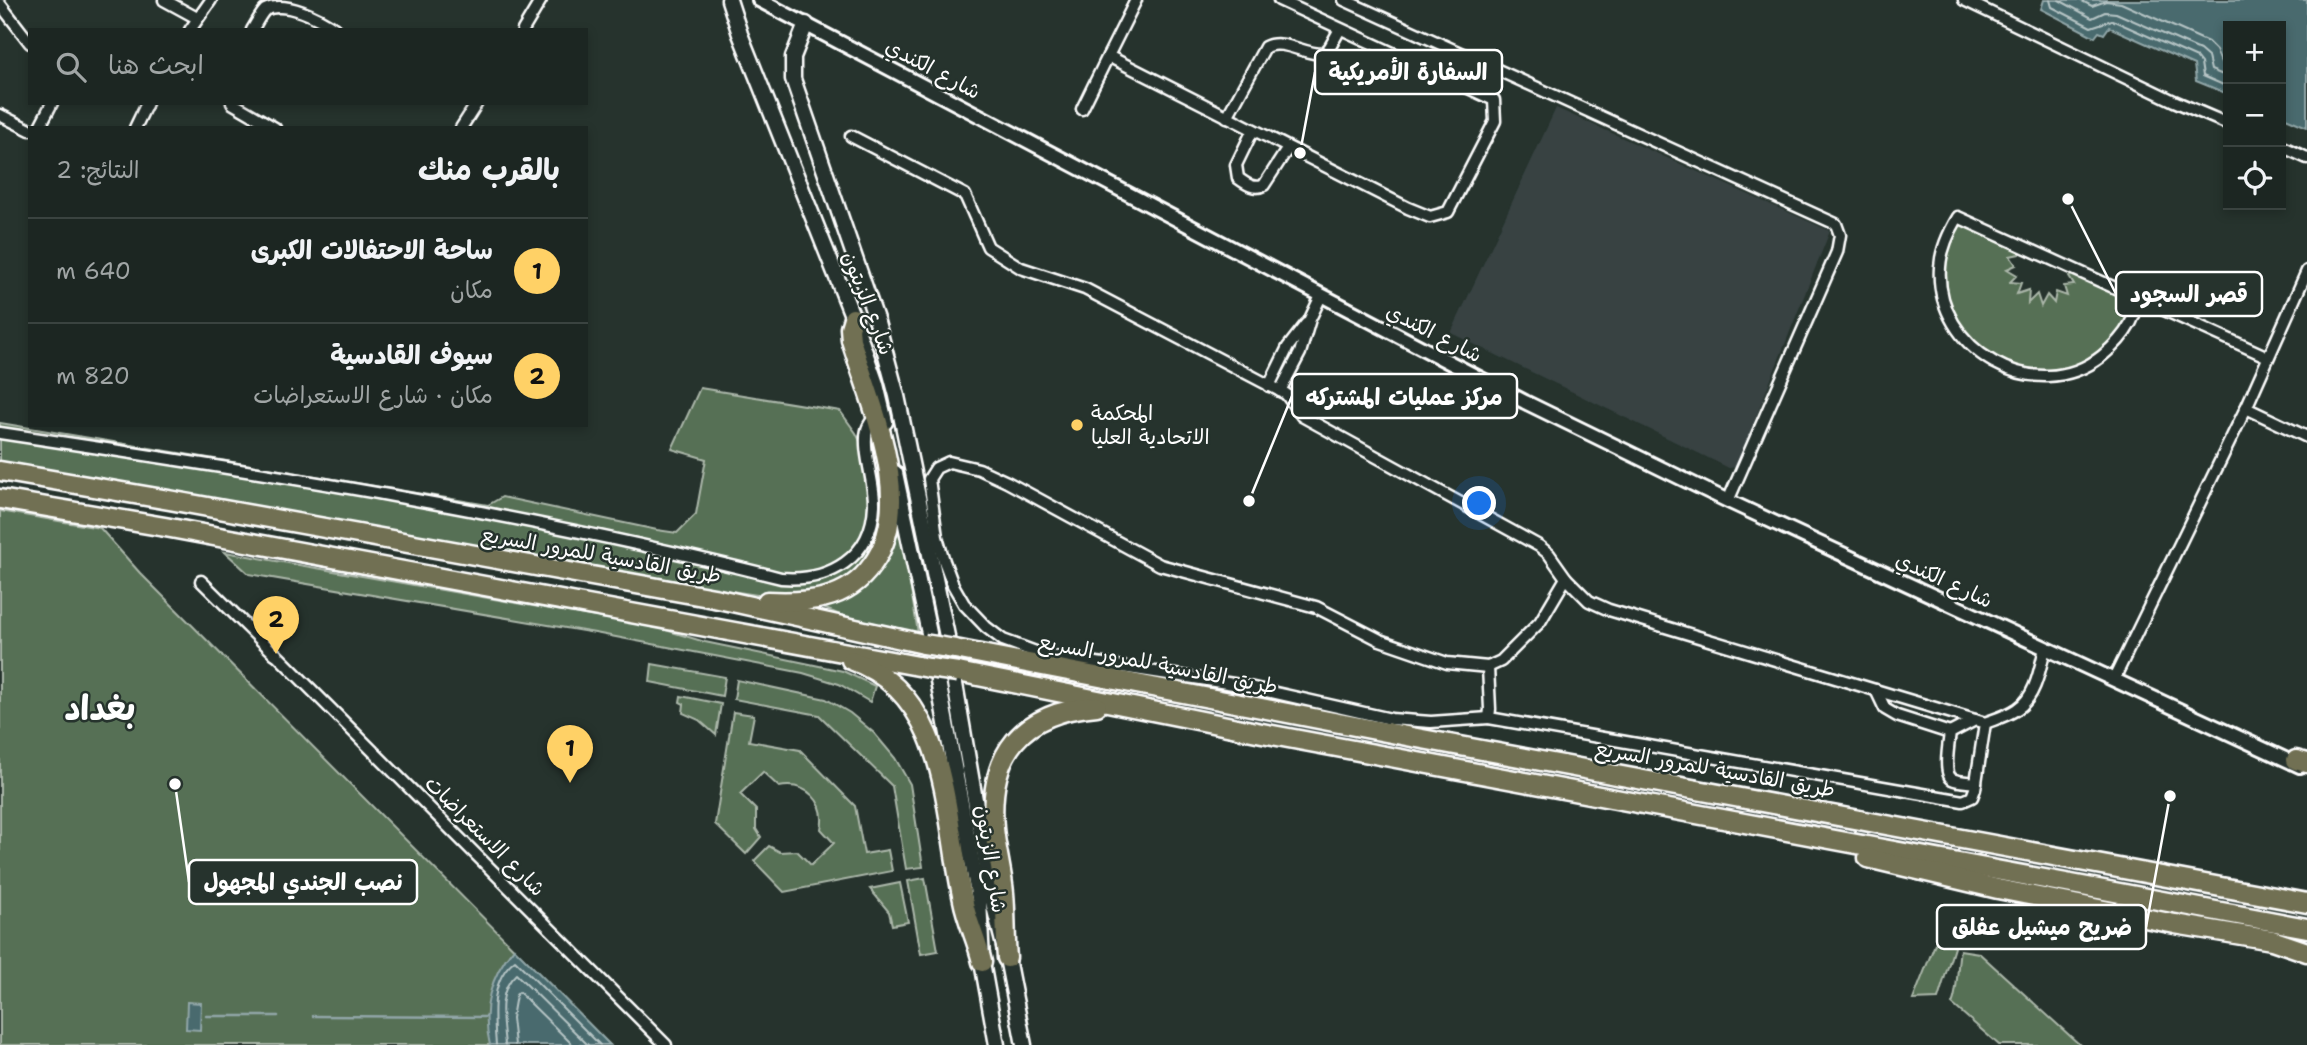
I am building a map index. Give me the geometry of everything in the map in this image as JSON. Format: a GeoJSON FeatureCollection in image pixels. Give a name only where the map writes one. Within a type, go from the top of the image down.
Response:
{"type":"FeatureCollection","features":[{"type":"Feature","properties":{"kind":"highway"},"geometry":{"type":"LineString","coordinates":[[714,598],[804,603],[821,600],[853,586],[867,573],[886,542],[892,512],[887,467],[875,405],[850,340],[853,318]]}},
{"type":"Feature","properties":{"kind":"highway","name":"طريق القادسية للمرور السريع"},"geometry":{"type":"LineString","coordinates":[[0,471],[951,642],[1417,738],[2307,902]]}},
{"type":"Feature","properties":{"kind":"highway"},"geometry":{"type":"LineString","coordinates":[[0,499],[818,648],[933,674],[1118,705],[2307,928]]}},
{"type":"Feature","properties":{"kind":"highway"},"geometry":{"type":"LineString","coordinates":[[818,648],[871,669],[897,689],[917,711],[936,755],[963,902],[977,939],[982,962]]}},
{"type":"Feature","properties":{"kind":"highway"},"geometry":{"type":"LineString","coordinates":[[1007,958],[1004,892],[993,814],[994,790],[999,769],[1008,750],[1020,735],[1036,722],[1051,714],[1068,710],[1118,705]]}},
{"type":"Feature","properties":{"kind":"highway"},"geometry":{"type":"LineString","coordinates":[[1743,824],[1887,863],[1998,889],[2272,940],[2307,952]]}},
{"type":"Feature","properties":{"kind":"main road","name":"شارع الزيتون"},"geometry":{"type":"LineString","coordinates":[[729,0],[740,34],[853,318]]}},
{"type":"Feature","properties":{"kind":"main road","name":"شارع الزيتون"},"geometry":{"type":"LineString","coordinates":[[806,24],[793,57],[793,79],[877,322],[897,396],[951,642]]}},
{"type":"Feature","properties":{"kind":"main road"},"geometry":{"type":"LineString","coordinates":[[897,396],[875,405],[926,639]]}},
{"type":"Feature","properties":{"kind":"main road","name":"شارع الزيتون"},"geometry":{"type":"LineString","coordinates":[[933,674],[979,899],[982,962],[997,1045]]}},
{"type":"Feature","properties":{"kind":"main road","name":"شارع الزيتون"},"geometry":{"type":"LineString","coordinates":[[957,678],[992,898],[1024,1045]]}},
{"type":"Feature","properties":{"kind":"main road"},"geometry":{"type":"LineString","coordinates":[[981,943],[983,928],[989,922],[996,926],[1002,937]]}},
{"type":"Feature","properties":{"kind":"street"},"geometry":{"type":"LineString","coordinates":[[164,0],[197,18]]}},
{"type":"Feature","properties":{"kind":"street"},"geometry":{"type":"LineString","coordinates":[[191,28],[211,0]]}},
{"type":"Feature","properties":{"kind":"street"},"geometry":{"type":"LineString","coordinates":[[524,28],[541,0]]}},
{"type":"Feature","properties":{"kind":"street","name":"شارع الكندي"},"geometry":{"type":"LineString","coordinates":[[759,0],[1525,402],[1728,501],[2257,745],[2304,764]]}},
{"type":"Feature","properties":{"kind":"street"},"geometry":{"type":"LineString","coordinates":[[1082,109],[1136,0]]}},
{"type":"Feature","properties":{"kind":"street"},"geometry":{"type":"LineString","coordinates":[[1108,56],[1408,208],[1430,216],[1448,212],[1495,121],[1494,100],[1279,0]]}},
{"type":"Feature","properties":{"kind":"street"},"geometry":{"type":"LineString","coordinates":[[1344,0],[1836,224],[1840,235],[1837,252],[1728,501]]}},
{"type":"Feature","properties":{"kind":"street"},"geometry":{"type":"LineString","coordinates":[[1964,0],[2223,122]]}},
{"type":"Feature","properties":{"kind":"street"},"geometry":{"type":"LineString","coordinates":[[253,28],[265,9],[278,3],[295,4],[334,28]]}},
{"type":"Feature","properties":{"kind":"street"},"geometry":{"type":"LineString","coordinates":[[0,4],[28,40]]}},
{"type":"Feature","properties":{"kind":"street"},"geometry":{"type":"LineString","coordinates":[[1227,117],[1265,47],[1274,44],[1324,54],[1340,29]]}},
{"type":"Feature","properties":{"kind":"street"},"geometry":{"type":"LineString","coordinates":[[40,126],[51,105]]}},
{"type":"Feature","properties":{"kind":"street"},"geometry":{"type":"LineString","coordinates":[[136,126],[146,105]]}},
{"type":"Feature","properties":{"kind":"street"},"geometry":{"type":"LineString","coordinates":[[235,105],[272,126]]}},
{"type":"Feature","properties":{"kind":"street"},"geometry":{"type":"LineString","coordinates":[[462,126],[476,105]]}},
{"type":"Feature","properties":{"kind":"street"},"geometry":{"type":"LineString","coordinates":[[0,115],[28,129]]}},
{"type":"Feature","properties":{"kind":"street"},"geometry":{"type":"LineString","coordinates":[[1254,130],[1236,165],[1238,178],[1246,184],[1257,187],[1264,185],[1288,148]]}},
{"type":"Feature","properties":{"kind":"street"},"geometry":{"type":"LineString","coordinates":[[851,136],[965,195],[988,247],[1021,268],[1085,289],[1286,394],[1302,416],[1539,546],[1589,601],[1609,610],[1980,721]]}},
{"type":"Feature","properties":{"kind":"street"},"geometry":{"type":"LineString","coordinates":[[2283,147],[2307,158]]}},
{"type":"Feature","properties":{"kind":"street"},"geometry":{"type":"LineString","coordinates":[[2140,299],[2130,324],[2115,345],[2095,361],[2077,370],[2049,376],[2030,376],[2010,371],[1970,346],[1953,322],[1942,297],[1940,267],[1945,239],[1958,217],[2140,299],[2268,357]]}},
{"type":"Feature","properties":{"kind":"street"},"geometry":{"type":"LineString","coordinates":[[2114,679],[2246,408],[2307,271]]}},
{"type":"Feature","properties":{"kind":"street"},"geometry":{"type":"LineString","coordinates":[[1280,391],[1300,353],[1310,318],[1321,296]]}},
{"type":"Feature","properties":{"kind":"street"},"geometry":{"type":"LineString","coordinates":[[1269,386],[1288,347],[1310,318]]}},
{"type":"Feature","properties":{"kind":"street"},"geometry":{"type":"LineString","coordinates":[[0,433],[220,466],[538,522],[781,578],[800,579],[819,576],[837,568],[852,556],[864,541],[872,523],[874,504],[866,433],[875,405]]}},
{"type":"Feature","properties":{"kind":"street"},"geometry":{"type":"LineString","coordinates":[[2246,408],[2307,437]]}},
{"type":"Feature","properties":{"kind":"street"},"geometry":{"type":"LineString","coordinates":[[1566,578],[1532,631],[1502,661],[1488,667],[1447,663],[1380,640],[1316,607],[1160,565],[979,468],[948,461],[936,468],[929,479],[937,537],[953,585],[964,604],[1003,640],[1044,655],[1240,685],[1391,719],[1414,722],[1489,718],[1963,801],[1972,797],[1976,783],[1980,721]]}},
{"type":"Feature","properties":{"kind":"street","name":"شارع الاستعراضات"},"geometry":{"type":"LineString","coordinates":[[201,581],[666,1045]]}},
{"type":"Feature","properties":{"kind":"street"},"geometry":{"type":"LineString","coordinates":[[1876,690],[1885,709],[1950,733],[2015,711],[2034,687],[2045,648]]}},
{"type":"Feature","properties":{"kind":"street"},"geometry":{"type":"LineString","coordinates":[[1488,667],[1489,718]]}},
{"type":"Feature","properties":{"kind":"street"},"geometry":{"type":"LineString","coordinates":[[1950,733],[1948,775],[1951,779],[1976,783]]}},
{"type":"Feature","properties":{"kind":"shaded area"},"geometry":{"type":"Polygon","coordinates":[[[1556,108],[1830,231],[1736,467],[1729,468],[1451,333],[1556,108]]]}},
{"type":"Feature","properties":{"kind":"green space"},"geometry":{"type":"Polygon","coordinates":[[[1960,221],[2020,249],[2020,254],[2010,256],[2016,265],[2007,269],[2017,275],[2010,282],[2021,283],[2017,294],[2029,290],[2028,303],[2037,294],[2041,306],[2047,295],[2054,303],[2056,292],[2067,296],[2064,286],[2074,285],[2069,277],[2073,274],[2133,302],[2112,343],[2080,365],[2042,370],[2004,361],[1971,340],[1949,308],[1944,268],[1960,221]]]}},
{"type":"Feature","properties":{"kind":"green space"},"geometry":{"type":"Polygon","coordinates":[[[700,388],[840,411],[856,433],[900,521],[918,633],[840,615],[804,600],[621,574],[0,465],[0,423],[488,505],[502,497],[677,533],[696,514],[706,459],[672,449],[700,388]]]}},
{"type":"Feature","properties":{"kind":"green space"},"geometry":{"type":"Polygon","coordinates":[[[0,511],[100,528],[140,573],[610,1045],[0,1045],[0,511]]]}},
{"type":"Feature","properties":{"kind":"green space"},"geometry":{"type":"Polygon","coordinates":[[[225,552],[659,628],[705,642],[843,671],[875,686],[870,702],[839,684],[803,673],[595,633],[249,574],[225,552]]]}},
{"type":"Feature","properties":{"kind":"green space"},"geometry":{"type":"Polygon","coordinates":[[[652,664],[725,677],[722,696],[650,682],[652,664]]]}},
{"type":"Feature","properties":{"kind":"green space"},"geometry":{"type":"Polygon","coordinates":[[[737,680],[826,699],[850,713],[874,733],[895,758],[910,784],[923,867],[906,869],[892,786],[819,715],[734,699],[737,680]]]}},
{"type":"Feature","properties":{"kind":"green space"},"geometry":{"type":"Polygon","coordinates":[[[681,696],[721,704],[716,735],[699,720],[683,713],[681,696]]]}},
{"type":"Feature","properties":{"kind":"green space"},"geometry":{"type":"Polygon","coordinates":[[[733,712],[754,715],[749,741],[800,750],[855,806],[864,854],[888,850],[892,871],[784,892],[754,861],[769,846],[780,852],[797,851],[811,865],[834,843],[821,829],[821,810],[812,796],[798,788],[779,787],[763,772],[740,794],[756,810],[756,829],[761,837],[746,854],[715,824],[733,712]]]}},
{"type":"Feature","properties":{"kind":"green space"},"geometry":{"type":"Polygon","coordinates":[[[925,878],[938,951],[921,954],[908,881],[925,878]]]}},
{"type":"Feature","properties":{"kind":"green space"},"geometry":{"type":"Polygon","coordinates":[[[900,883],[908,922],[892,925],[889,912],[870,889],[900,883]]]}},
{"type":"Feature","properties":{"kind":"green space"},"geometry":{"type":"Polygon","coordinates":[[[1937,939],[1955,944],[1938,999],[1913,1000],[1937,939]]]}},
{"type":"Feature","properties":{"kind":"green space"},"geometry":{"type":"Polygon","coordinates":[[[1960,950],[1979,953],[2080,1045],[1999,1045],[1952,1004],[1960,950]]]}},
{"type":"Feature","properties":{"kind":"water"},"geometry":{"type":"Polygon","coordinates":[[[2044,0],[2307,0],[2307,127],[2286,118],[2286,21],[2223,21],[2223,92],[2196,81],[2194,65],[2109,27],[2104,34],[2099,32],[2095,37],[2041,9],[2044,0]]]}},
{"type":"Feature","properties":{"kind":"water"},"geometry":{"type":"Polygon","coordinates":[[[514,948],[610,1045],[490,1045],[487,1006],[493,982],[514,948]]]}},
{"type":"Feature","properties":{"kind":"water"},"geometry":{"type":"Polygon","coordinates":[[[187,1002],[201,1003],[200,1030],[186,1029],[187,1002]]]}},
{"type":"Feature","properties":{"kind":"waterway"},"geometry":{"type":"LineString","coordinates":[[206,1016],[278,1016]]}},
{"type":"Feature","properties":{"kind":"waterway"},"geometry":{"type":"LineString","coordinates":[[313,1016],[486,1017]]}},
{"type":"Feature","properties":{"kind":"place","name":"السفارة الأمريكية"},"geometry":{"type":"Point","coordinates":[1300,153]}},
{"type":"Feature","properties":{"kind":"place","name":"قصر السجود"},"geometry":{"type":"Point","coordinates":[2068,199]}},
{"type":"Feature","properties":{"kind":"place","name":"المحكمة الاتحادية العليا"},"geometry":{"type":"Point","coordinates":[1077,425]}},
{"type":"Feature","properties":{"kind":"place","name":"مركز عمليات المشتركه"},"geometry":{"type":"Point","coordinates":[1249,501]}},
{"type":"Feature","properties":{"kind":"place","name":"سيوف القادسية"},"geometry":{"type":"Point","coordinates":[276,654]}},
{"type":"Feature","properties":{"kind":"place","name":"ساحة الاحتفالات الكبرى"},"geometry":{"type":"Point","coordinates":[570,783]}},
{"type":"Feature","properties":{"kind":"place","name":"نصب الجندي المجهول"},"geometry":{"type":"Point","coordinates":[175,784]}},
{"type":"Feature","properties":{"kind":"place","name":"ضريح ميشيل عفلق"},"geometry":{"type":"Point","coordinates":[2170,796]}},
{"type":"Feature","properties":{"kind":"district","name":"بغداد"},"geometry":{"type":"Point","coordinates":[100,707]}}]}
